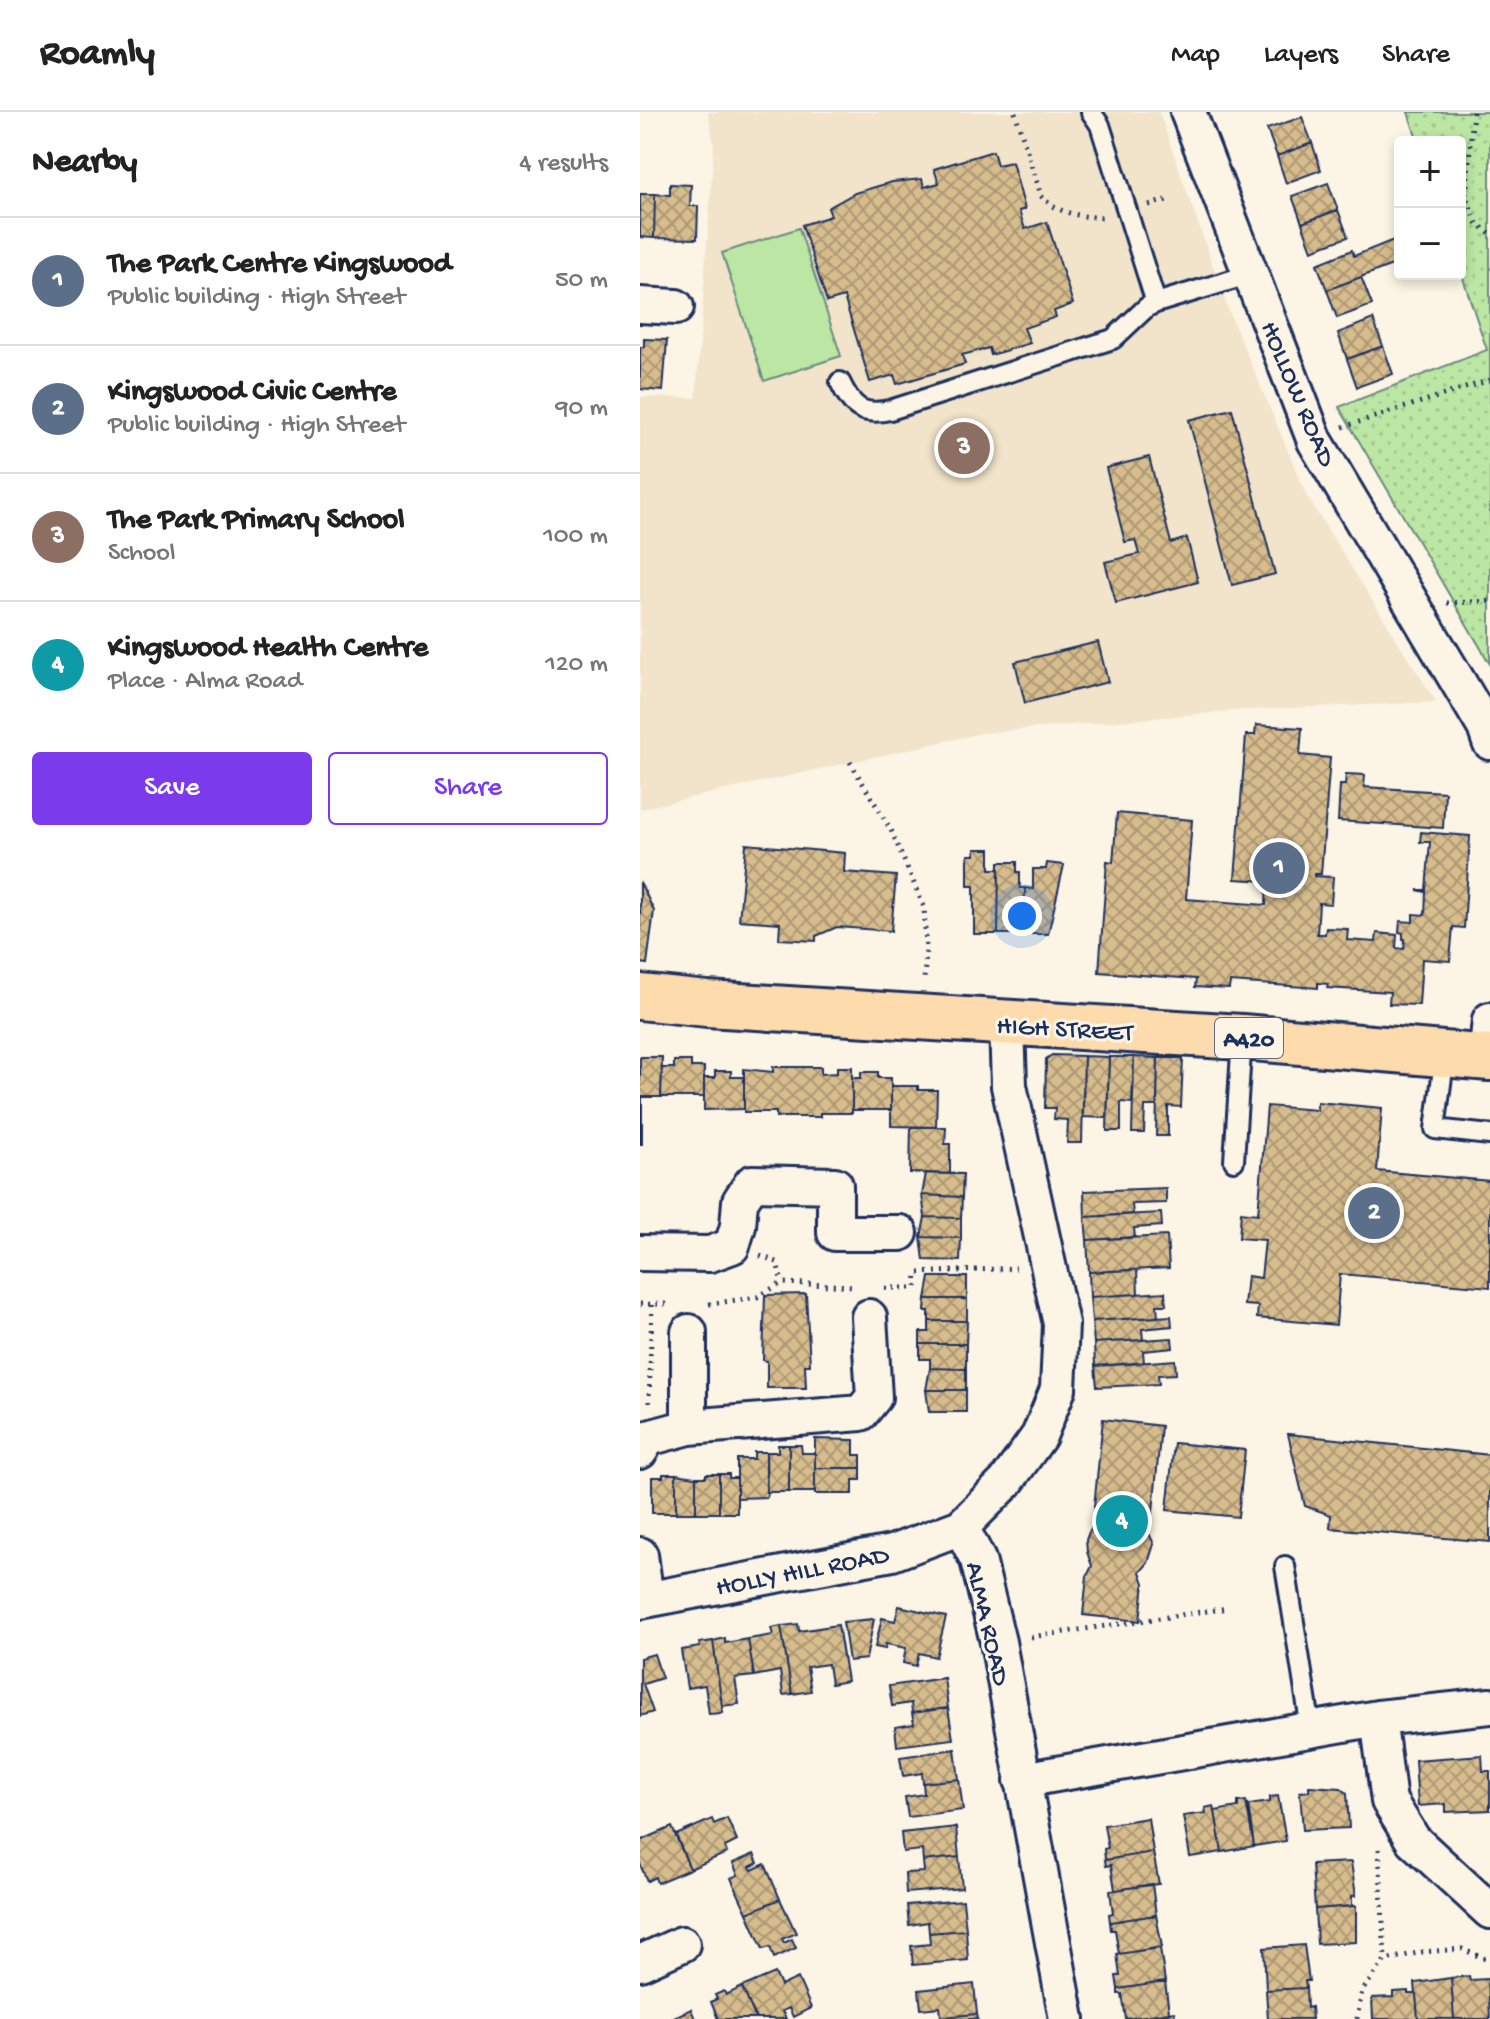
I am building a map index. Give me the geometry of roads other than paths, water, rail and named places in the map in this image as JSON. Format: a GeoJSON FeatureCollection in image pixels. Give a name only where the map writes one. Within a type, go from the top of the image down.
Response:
{"type":"FeatureCollection","features":[{"type":"Feature","properties":{"kind":"main road","name":"HIGH STREET"},"geometry":{"type":"LineString","coordinates":[[640,997],[1007,1024],[1478,1047]]}},
{"type":"Feature","properties":{"kind":"street","name":"HOLLOW ROAD"},"geometry":{"type":"LineString","coordinates":[[1188,112],[1315,441],[1485,727],[1490,742]]}},
{"type":"Feature","properties":{"kind":"street"},"geometry":{"type":"LineString","coordinates":[[640,305],[676,307]]}},
{"type":"Feature","properties":{"kind":"street","name":"ALMA ROAD"},"geometry":{"type":"LineString","coordinates":[[1007,1024],[1009,1086],[1061,1324],[1058,1389],[1039,1436],[1006,1482],[961,1527],[978,1560],[998,1642],[1067,2019]]}},
{"type":"Feature","properties":{"kind":"street"},"geometry":{"type":"LineString","coordinates":[[640,1253],[710,1254],[732,1246],[738,1226],[740,1201],[752,1183],[835,1185],[835,1233],[900,1233]]}},
{"type":"Feature","properties":{"kind":"street"},"geometry":{"type":"LineString","coordinates":[[644,1444],[689,1427],[861,1413],[874,1397],[872,1297]]}},
{"type":"Feature","properties":{"kind":"street"},"geometry":{"type":"LineString","coordinates":[[689,1427],[691,1313]]}},
{"type":"Feature","properties":{"kind":"street","name":"HOLLY HILL ROAD"},"geometry":{"type":"LineString","coordinates":[[643,1600],[892,1553],[961,1527]]}},
{"type":"Feature","properties":{"kind":"street"},"geometry":{"type":"LineString","coordinates":[[640,1555],[643,1600]]}},
{"type":"Feature","properties":{"kind":"street"},"geometry":{"type":"LineString","coordinates":[[1022,1780],[1378,1718],[1490,1706]]}},
{"type":"Feature","properties":{"kind":"street"},"geometry":{"type":"LineString","coordinates":[[1378,1718],[1389,1801],[1413,1840],[1490,1911]]}},
{"type":"Feature","properties":{"kind":"street"},"geometry":{"type":"LineString","coordinates":[[640,1963],[682,1944]]}},
{"type":"Feature","properties":{"kind":"lane"},"geometry":{"type":"LineString","coordinates":[[1091,112],[1100,125],[1156,303]]}},
{"type":"Feature","properties":{"kind":"lane"},"geometry":{"type":"LineString","coordinates":[[840,382],[848,399],[860,409],[873,413],[890,410],[1113,339],[1147,307],[1251,274]]}},
{"type":"Feature","properties":{"kind":"lane"},"geometry":{"type":"LineString","coordinates":[[1234,1161],[1242,1037]]}},
{"type":"Feature","properties":{"kind":"lane"},"geometry":{"type":"LineString","coordinates":[[1478,1047],[1435,1129],[1490,1135]]}},
{"type":"Feature","properties":{"kind":"lane"},"geometry":{"type":"LineString","coordinates":[[1285,1566],[1311,1729]]}},
{"type":"Feature","properties":{"kind":"place","name":"The Park Primary School"},"geometry":{"type":"Point","coordinates":[964,448]}},
{"type":"Feature","properties":{"kind":"place","name":"The Park Centre Kingswood"},"geometry":{"type":"Point","coordinates":[1279,868]}},
{"type":"Feature","properties":{"kind":"place","name":"Kingswood Civic Centre"},"geometry":{"type":"Point","coordinates":[1374,1213]}},
{"type":"Feature","properties":{"kind":"place","name":"Kingswood Health Centre"},"geometry":{"type":"Point","coordinates":[1122,1521]}}]}
